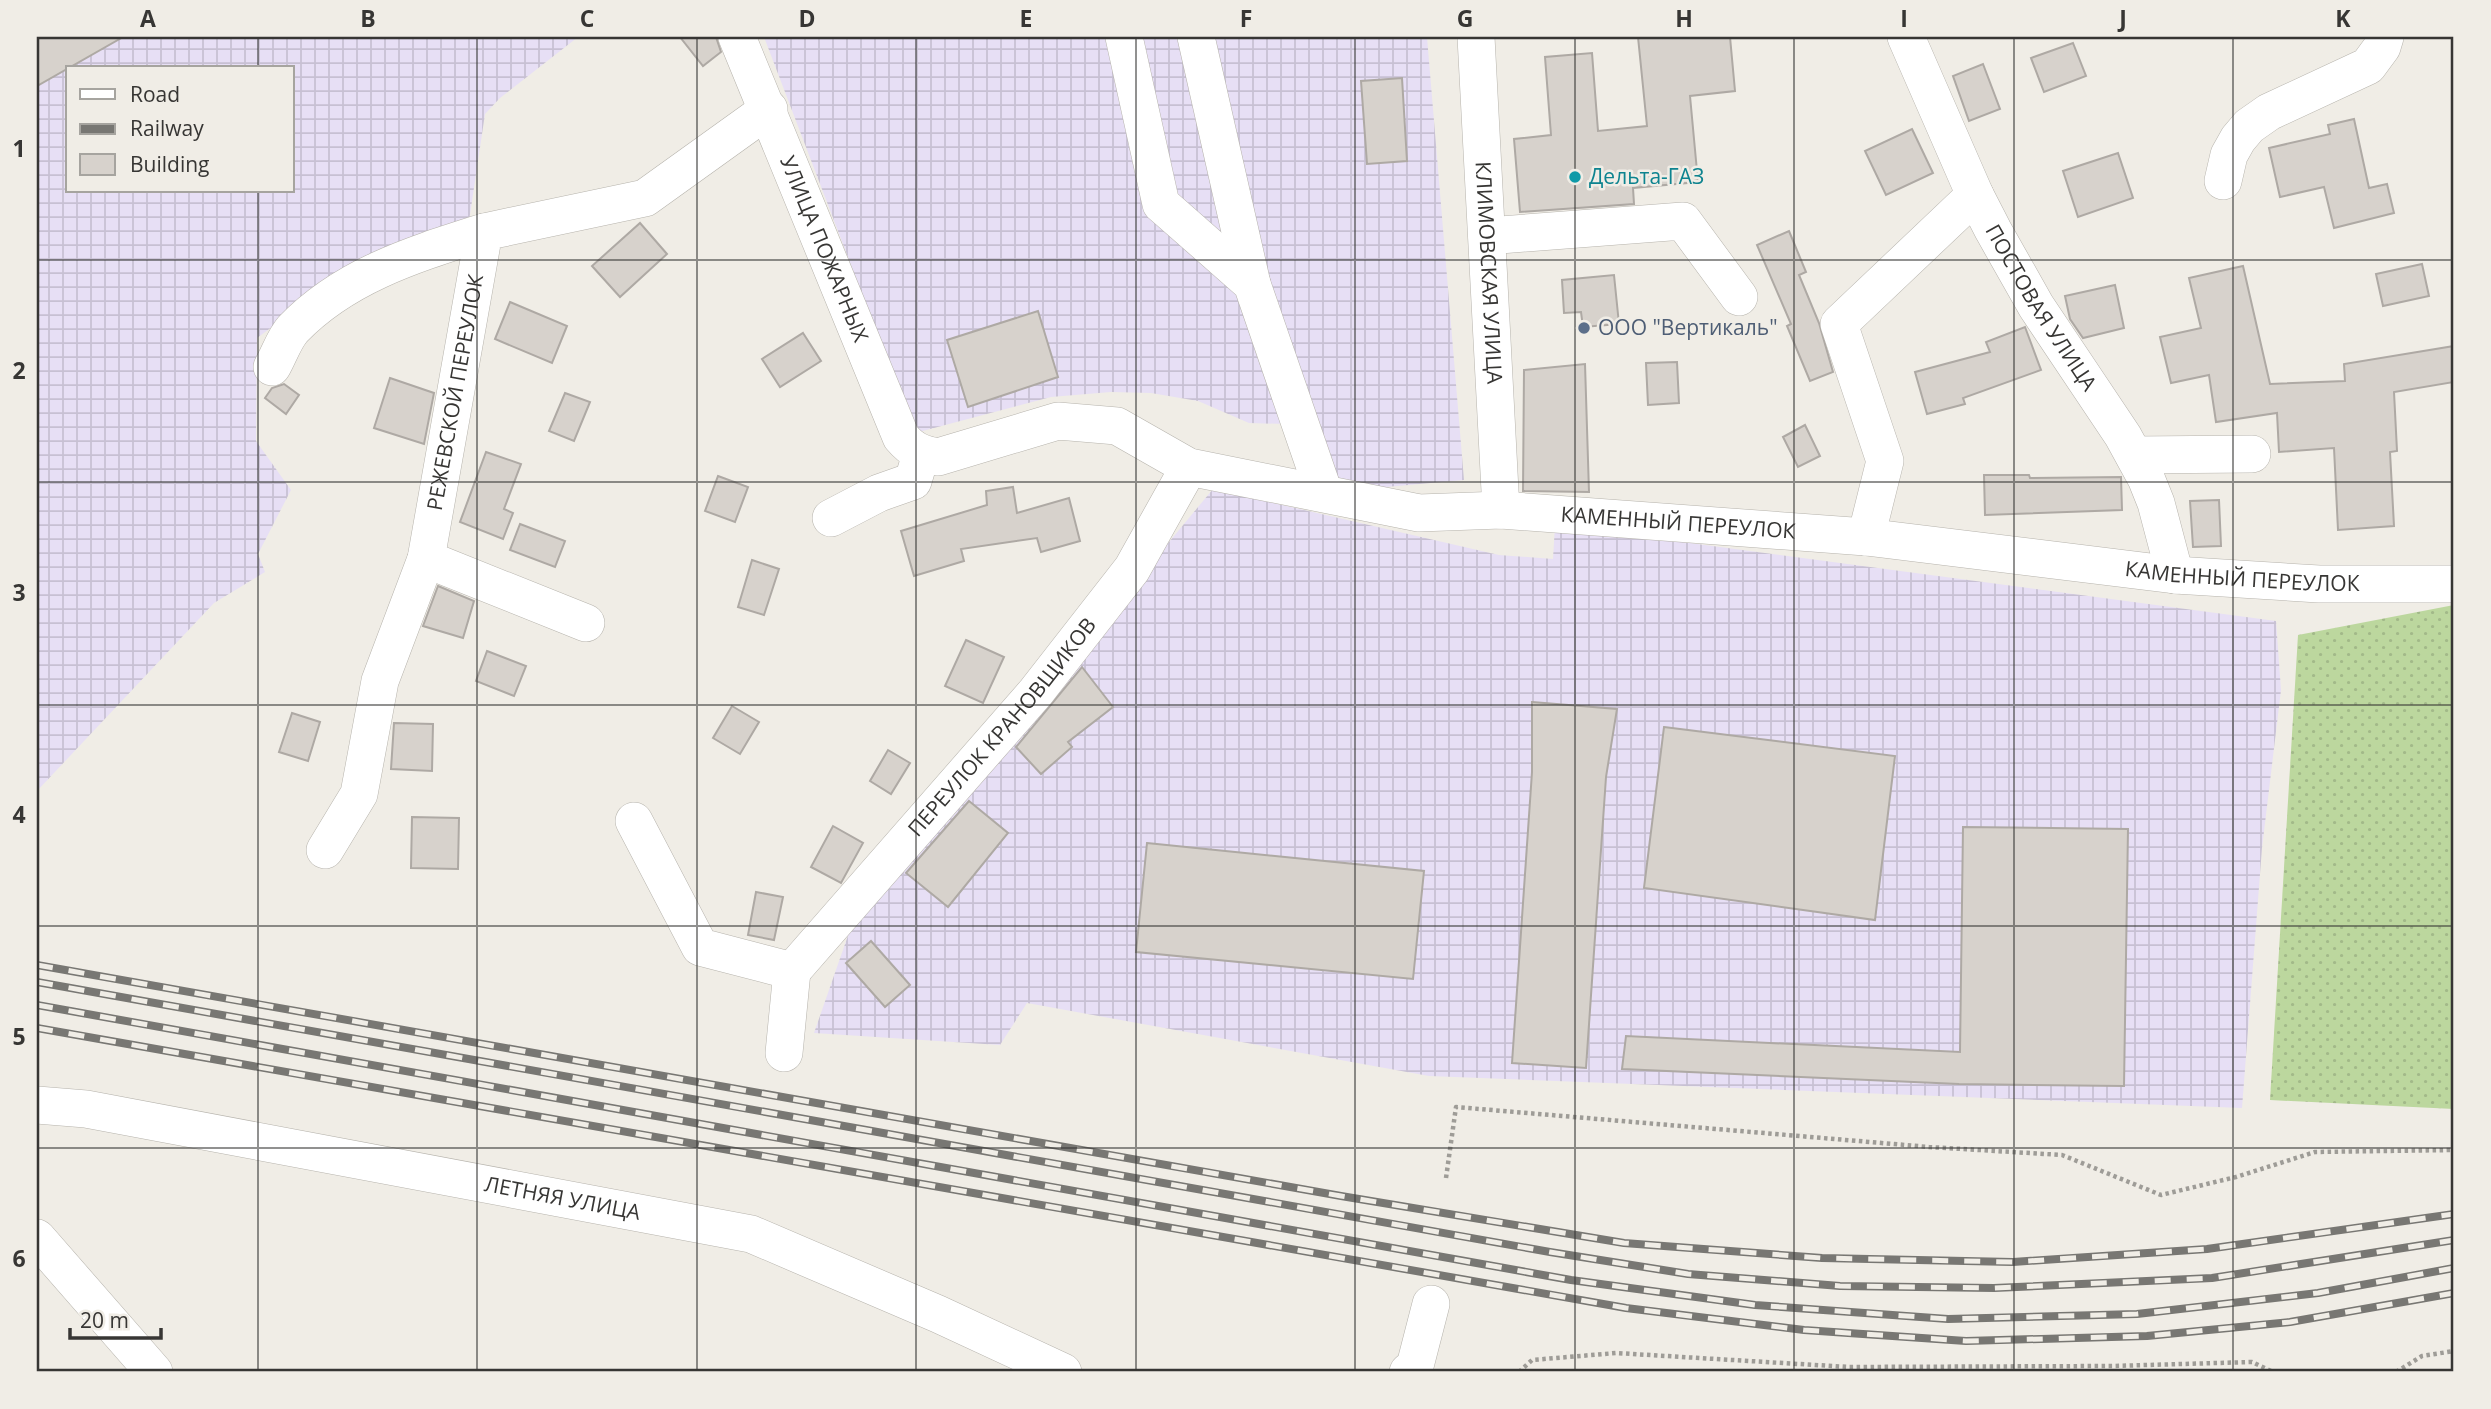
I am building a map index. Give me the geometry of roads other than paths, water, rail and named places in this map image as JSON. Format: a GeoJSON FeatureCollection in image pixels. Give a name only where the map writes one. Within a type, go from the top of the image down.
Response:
{"type":"FeatureCollection","features":[{"type":"Feature","properties":{"kind":"street","name":"УЛИЦА ПОЖАРНЫХ"},"geometry":{"type":"LineString","coordinates":[[737,37],[769,109],[901,437],[921,454]]}},
{"type":"Feature","properties":{"kind":"street"},"geometry":{"type":"LineString","coordinates":[[1124,37],[1161,204],[1252,284]]}},
{"type":"Feature","properties":{"kind":"street"},"geometry":{"type":"LineString","coordinates":[[1196,37],[1252,284],[1324,493]]}},
{"type":"Feature","properties":{"kind":"street","name":"КЛИМОВСКАЯ УЛИЦА"},"geometry":{"type":"LineString","coordinates":[[1476,37],[1501,510]]}},
{"type":"Feature","properties":{"kind":"street","name":"ПОСТОВАЯ УЛИЦА"},"geometry":{"type":"LineString","coordinates":[[1906,37],[1976,195],[2036,306],[2134,455],[2157,503],[2175,575]]}},
{"type":"Feature","properties":{"kind":"street"},"geometry":{"type":"LineString","coordinates":[[2223,181],[2229,155],[2249,126],[2269,112],[2368,66],[2382,47],[2385,37]]}},
{"type":"Feature","properties":{"kind":"street"},"geometry":{"type":"LineString","coordinates":[[272,367],[292,331],[340,290],[403,258],[484,232],[645,198],[769,109]]}},
{"type":"Feature","properties":{"kind":"street"},"geometry":{"type":"LineString","coordinates":[[1866,537],[1885,461],[1839,324],[1976,195]]}},
{"type":"Feature","properties":{"kind":"street"},"geometry":{"type":"LineString","coordinates":[[1487,236],[1684,221],[1739,297]]}},
{"type":"Feature","properties":{"kind":"street","name":"РЕЖЕВСКОЙ ПЕРЕУЛОК"},"geometry":{"type":"LineString","coordinates":[[326,850],[359,794],[380,681],[426,559],[484,232]]}},
{"type":"Feature","properties":{"kind":"street","name":"КАМЕННЫЙ ПЕРЕУЛОК"},"geometry":{"type":"LineString","coordinates":[[921,454],[938,457],[1058,421],[1117,426],[1189,467],[1419,513],[1501,510],[1866,537],[2175,575],[2319,584],[2454,584]]}},
{"type":"Feature","properties":{"kind":"street"},"geometry":{"type":"LineString","coordinates":[[831,518],[879,493],[912,481],[921,454]]}},
{"type":"Feature","properties":{"kind":"street"},"geometry":{"type":"LineString","coordinates":[[2134,455],[2252,454]]}},
{"type":"Feature","properties":{"kind":"street","name":"ПЕРЕУЛОК КРАНОВЩИКОВ"},"geometry":{"type":"LineString","coordinates":[[792,971],[1036,692],[1132,569],[1189,467]]}},
{"type":"Feature","properties":{"kind":"street"},"geometry":{"type":"LineString","coordinates":[[426,559],[586,623]]}},
{"type":"Feature","properties":{"kind":"street"},"geometry":{"type":"LineString","coordinates":[[634,821],[700,947],[792,971],[784,1054]]}},
{"type":"Feature","properties":{"kind":"street","name":"ЛЕТНЯЯ УЛИЦА"},"geometry":{"type":"LineString","coordinates":[[37,1105],[100,1112],[751,1234],[939,1314],[1062,1372]]}},
{"type":"Feature","properties":{"kind":"street"},"geometry":{"type":"LineString","coordinates":[[37,1238],[154,1372]]}},
{"type":"Feature","properties":{"kind":"street"},"geometry":{"type":"LineString","coordinates":[[1408,1372],[1415,1366],[1431,1304]]}},
{"type":"Feature","properties":{"kind":"railway"},"geometry":{"type":"LineString","coordinates":[[37,965],[1341,1196],[1624,1243],[1822,1258],[2013,1262],[2207,1249],[2454,1214]]}},
{"type":"Feature","properties":{"kind":"railway"},"geometry":{"type":"LineString","coordinates":[[37,982],[1550,1252],[1688,1274],[1840,1286],[1994,1288],[2212,1278],[2454,1240]]}},
{"type":"Feature","properties":{"kind":"railway"},"geometry":{"type":"LineString","coordinates":[[37,1005],[1571,1280],[1755,1305],[1948,1319],[2137,1314],[2318,1293],[2454,1268]]}},
{"type":"Feature","properties":{"kind":"railway"},"geometry":{"type":"LineString","coordinates":[[37,1028],[1626,1308],[1804,1330],[1966,1341],[2147,1336],[2290,1322],[2454,1293]]}},
{"type":"Feature","properties":{"kind":"place","name":"Дельта-ГАЗ"},"geometry":{"type":"Point","coordinates":[1575,177]}},
{"type":"Feature","properties":{"kind":"place","name":"ООО \"Вертикаль\""},"geometry":{"type":"Point","coordinates":[1584,328]}}]}
